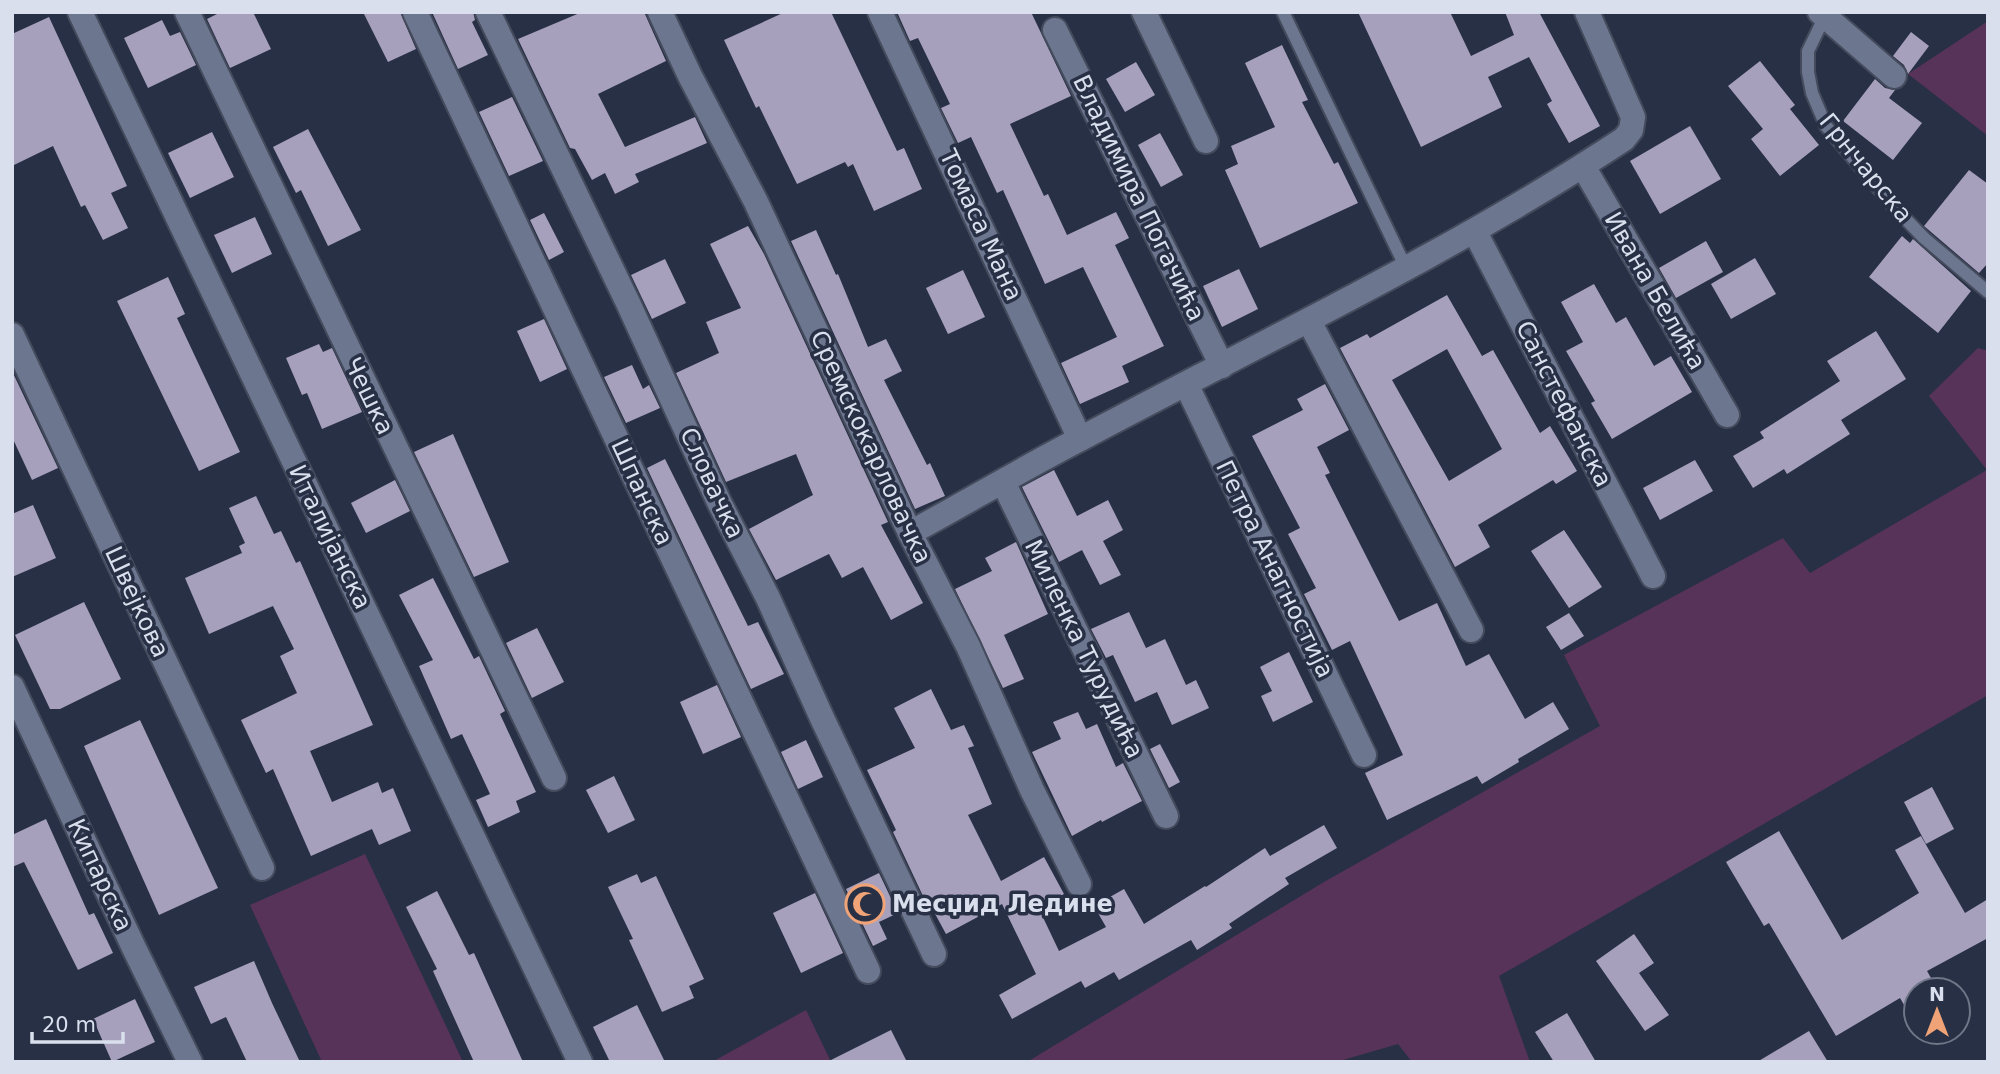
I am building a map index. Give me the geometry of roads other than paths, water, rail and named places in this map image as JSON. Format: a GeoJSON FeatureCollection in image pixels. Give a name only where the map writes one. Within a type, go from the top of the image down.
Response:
{"type":"FeatureCollection","features":[{"type":"Feature","properties":{"kind":"street","name":"Италијанска"},"geometry":{"type":"LineString","coordinates":[[80,12],[580,1062]]}},
{"type":"Feature","properties":{"kind":"street","name":"Чешка"},"geometry":{"type":"LineString","coordinates":[[187,12],[554,778]]}},
{"type":"Feature","properties":{"kind":"street","name":"Шпанска"},"geometry":{"type":"LineString","coordinates":[[415,12],[868,971]]}},
{"type":"Feature","properties":{"kind":"street","name":"Словачка"},"geometry":{"type":"LineString","coordinates":[[488,12],[629,305],[719,502],[768,598],[934,954]]}},
{"type":"Feature","properties":{"kind":"street","name":"Сремскокарловачка"},"geometry":{"type":"LineString","coordinates":[[660,12],[696,88],[756,202],[910,533],[968,646],[1032,790],[1079,884]]}},
{"type":"Feature","properties":{"kind":"street","name":"Томаса Мана"},"geometry":{"type":"LineString","coordinates":[[880,12],[1080,439]]}},
{"type":"Feature","properties":{"kind":"street"},"geometry":{"type":"LineString","coordinates":[[1144,12],[1206,141]]}},
{"type":"Feature","properties":{"kind":"street"},"geometry":{"type":"LineString","coordinates":[[910,533],[1080,439],[1407,270],[1475,232],[1624,139],[1631,130],[1633,117],[1587,12]]}},
{"type":"Feature","properties":{"kind":"street","name":"Грнчарска"},"geometry":{"type":"LineString","coordinates":[[1823,14],[1894,76]]}},
{"type":"Feature","properties":{"kind":"street","name":"Владимира Погачића"},"geometry":{"type":"LineString","coordinates":[[1055,30],[1222,366]]}},
{"type":"Feature","properties":{"kind":"street","name":"Ивана Белића"},"geometry":{"type":"LineString","coordinates":[[1583,166],[1727,415]]}},
{"type":"Feature","properties":{"kind":"street","name":"Санстефанска"},"geometry":{"type":"LineString","coordinates":[[1475,232],[1653,576]]}},
{"type":"Feature","properties":{"kind":"street"},"geometry":{"type":"LineString","coordinates":[[1309,321],[1471,630]]}},
{"type":"Feature","properties":{"kind":"street","name":"Швејкова"},"geometry":{"type":"LineString","coordinates":[[12,335],[262,868]]}},
{"type":"Feature","properties":{"kind":"street","name":"Петра Анагностија"},"geometry":{"type":"LineString","coordinates":[[1186,384],[1364,755]]}},
{"type":"Feature","properties":{"kind":"street","name":"Миленка Турудића"},"geometry":{"type":"LineString","coordinates":[[1003,482],[1166,816]]}},
{"type":"Feature","properties":{"kind":"street","name":"Кипарска"},"geometry":{"type":"LineString","coordinates":[[12,687],[190,1062]]}},
{"type":"Feature","properties":{"kind":"lane"},"geometry":{"type":"LineString","coordinates":[[1283,12],[1407,270]]}},
{"type":"Feature","properties":{"kind":"lane","name":"Грнчарска"},"geometry":{"type":"LineString","coordinates":[[1823,14],[1808,51],[1808,72],[1812,93],[1826,126],[1924,238],[1988,292]]}},
{"type":"Feature","properties":{"kind":"place","name":"Месџид Ледине"},"geometry":{"type":"Point","coordinates":[865,904]}}]}
